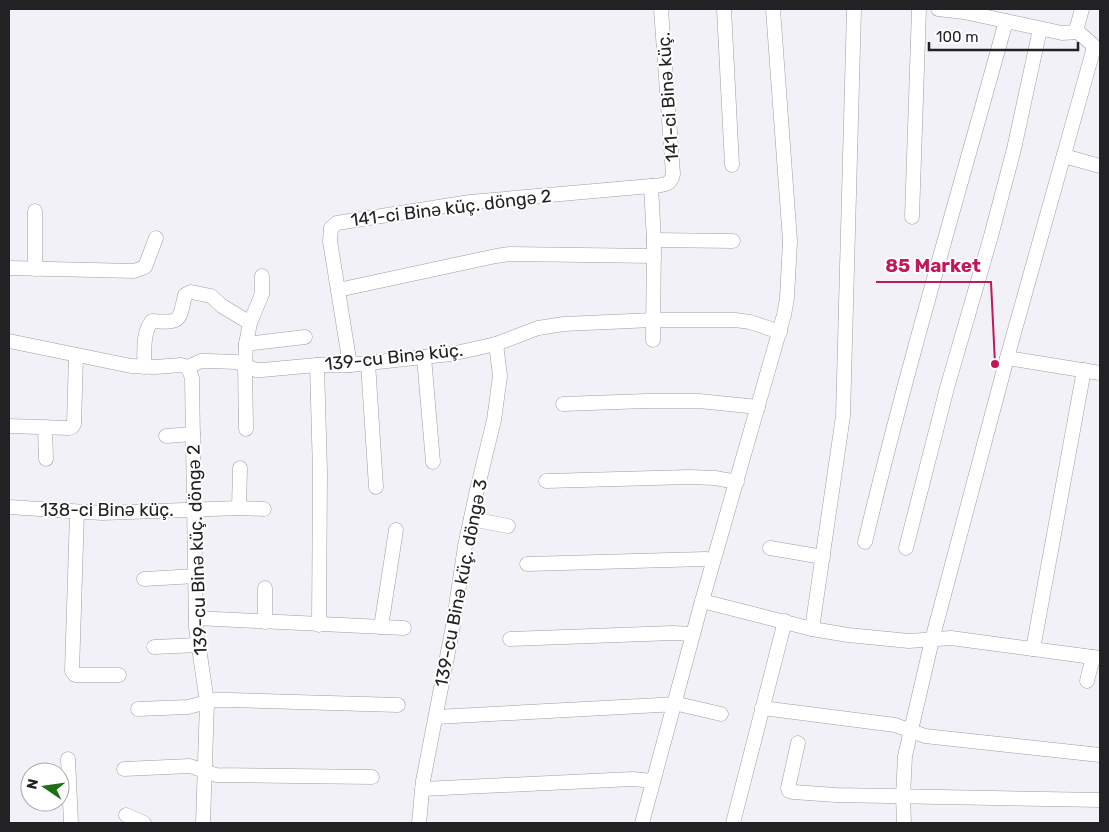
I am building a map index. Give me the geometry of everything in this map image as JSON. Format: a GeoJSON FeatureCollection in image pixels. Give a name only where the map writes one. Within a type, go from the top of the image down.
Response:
{"type":"FeatureCollection","features":[{"type":"Feature","properties":{"kind":"street","name":"141-ci Binə küç."},"geometry":{"type":"LineString","coordinates":[[653,340],[654,240],[652,186],[667,184],[672,179],[673,174],[661,9]]}},
{"type":"Feature","properties":{"kind":"street"},"geometry":{"type":"LineString","coordinates":[[724,9],[732,165]]}},
{"type":"Feature","properties":{"kind":"street"},"geometry":{"type":"LineString","coordinates":[[642,823],[713,560],[780,332],[787,298],[790,241],[773,9]]}},
{"type":"Feature","properties":{"kind":"street"},"geometry":{"type":"LineString","coordinates":[[812,629],[826,524],[844,416],[854,9]]}},
{"type":"Feature","properties":{"kind":"street"},"geometry":{"type":"LineString","coordinates":[[912,217],[919,9]]}},
{"type":"Feature","properties":{"kind":"street"},"geometry":{"type":"LineString","coordinates":[[904,823],[905,756],[932,640],[1007,358],[1097,44],[1078,32],[1062,33],[938,9]]}},
{"type":"Feature","properties":{"kind":"street"},"geometry":{"type":"LineString","coordinates":[[1078,32],[1077,27],[1082,9]]}},
{"type":"Feature","properties":{"kind":"street"},"geometry":{"type":"LineString","coordinates":[[865,542],[914,346],[944,248],[1006,21]]}},
{"type":"Feature","properties":{"kind":"street"},"geometry":{"type":"LineString","coordinates":[[906,548],[947,388],[992,236],[1014,149],[1040,29]]}},
{"type":"Feature","properties":{"kind":"street"},"geometry":{"type":"LineString","coordinates":[[1064,156],[1100,166]]}},
{"type":"Feature","properties":{"kind":"street","name":"141-ci Binə küç. döngə 2"},"geometry":{"type":"LineString","coordinates":[[350,365],[330,241],[330,228],[337,223],[470,202],[652,186]]}},
{"type":"Feature","properties":{"kind":"street"},"geometry":{"type":"LineString","coordinates":[[35,212],[35,269]]}},
{"type":"Feature","properties":{"kind":"street"},"geometry":{"type":"LineString","coordinates":[[9,268],[134,271],[145,267],[156,238]]}},
{"type":"Feature","properties":{"kind":"street"},"geometry":{"type":"LineString","coordinates":[[654,240],[733,241]]}},
{"type":"Feature","properties":{"kind":"street"},"geometry":{"type":"LineString","coordinates":[[338,290],[503,255],[654,256]]}},
{"type":"Feature","properties":{"kind":"street"},"geometry":{"type":"LineString","coordinates":[[246,429],[246,344],[250,323],[262,294],[262,276]]}},
{"type":"Feature","properties":{"kind":"street"},"geometry":{"type":"LineString","coordinates":[[144,367],[145,338],[148,327],[152,321],[170,322],[177,320],[180,316],[185,295],[190,292],[211,296],[222,306],[250,323]]}},
{"type":"Feature","properties":{"kind":"street","name":"139-cu Binə küç."},"geometry":{"type":"LineString","coordinates":[[9,341],[144,367],[181,365],[188,367],[202,361],[236,362],[256,370],[262,370],[350,365],[466,351],[496,344],[551,325],[653,320],[735,320],[750,322],[780,332]]}},
{"type":"Feature","properties":{"kind":"street"},"geometry":{"type":"LineString","coordinates":[[246,344],[305,337]]}},
{"type":"Feature","properties":{"kind":"street","name":"139-cu Binə küç. döngə 3"},"geometry":{"type":"LineString","coordinates":[[419,823],[422,789],[471,519],[489,443],[499,388],[500,364],[496,344]]}},
{"type":"Feature","properties":{"kind":"street"},"geometry":{"type":"LineString","coordinates":[[9,426],[72,427],[74,424],[76,355]]}},
{"type":"Feature","properties":{"kind":"street"},"geometry":{"type":"LineString","coordinates":[[424,357],[433,462]]}},
{"type":"Feature","properties":{"kind":"street"},"geometry":{"type":"LineString","coordinates":[[1007,358],[1100,373]]}},
{"type":"Feature","properties":{"kind":"street"},"geometry":{"type":"LineString","coordinates":[[368,363],[376,487]]}},
{"type":"Feature","properties":{"kind":"street"},"geometry":{"type":"LineString","coordinates":[[318,366],[320,472],[319,625]]}},
{"type":"Feature","properties":{"kind":"street","name":"139-cu Binə küç. döngə 2"},"geometry":{"type":"LineString","coordinates":[[188,367],[192,378],[196,618],[198,645],[207,702],[203,823]]}},
{"type":"Feature","properties":{"kind":"street"},"geometry":{"type":"LineString","coordinates":[[1033,649],[1084,370]]}},
{"type":"Feature","properties":{"kind":"street"},"geometry":{"type":"LineString","coordinates":[[564,404],[646,401],[699,402],[758,407]]}},
{"type":"Feature","properties":{"kind":"street"},"geometry":{"type":"LineString","coordinates":[[45,427],[46,459]]}},
{"type":"Feature","properties":{"kind":"street"},"geometry":{"type":"LineString","coordinates":[[166,436],[193,434]]}},
{"type":"Feature","properties":{"kind":"street"},"geometry":{"type":"LineString","coordinates":[[240,468],[240,508]]}},
{"type":"Feature","properties":{"kind":"street"},"geometry":{"type":"LineString","coordinates":[[546,481],[690,477],[715,478],[737,482]]}},
{"type":"Feature","properties":{"kind":"street","name":"138-ci Binə küç."},"geometry":{"type":"LineString","coordinates":[[9,507],[102,513],[240,508],[264,509]]}},
{"type":"Feature","properties":{"kind":"street"},"geometry":{"type":"LineString","coordinates":[[77,512],[72,671],[74,675],[119,675]]}},
{"type":"Feature","properties":{"kind":"street"},"geometry":{"type":"LineString","coordinates":[[471,519],[508,526]]}},
{"type":"Feature","properties":{"kind":"street"},"geometry":{"type":"LineString","coordinates":[[381,627],[396,530]]}},
{"type":"Feature","properties":{"kind":"street"},"geometry":{"type":"LineString","coordinates":[[770,548],[823,557]]}},
{"type":"Feature","properties":{"kind":"street"},"geometry":{"type":"LineString","coordinates":[[527,564],[713,560]]}},
{"type":"Feature","properties":{"kind":"street"},"geometry":{"type":"LineString","coordinates":[[144,579],[196,576]]}},
{"type":"Feature","properties":{"kind":"street"},"geometry":{"type":"LineString","coordinates":[[265,622],[266,588]]}},
{"type":"Feature","properties":{"kind":"street"},"geometry":{"type":"LineString","coordinates":[[702,600],[812,629],[869,638],[908,641],[950,638],[1096,658],[1087,681]]}},
{"type":"Feature","properties":{"kind":"street"},"geometry":{"type":"LineString","coordinates":[[196,618],[404,628]]}},
{"type":"Feature","properties":{"kind":"street"},"geometry":{"type":"LineString","coordinates":[[733,823],[785,621]]}},
{"type":"Feature","properties":{"kind":"street"},"geometry":{"type":"LineString","coordinates":[[510,639],[673,633],[693,634]]}},
{"type":"Feature","properties":{"kind":"street"},"geometry":{"type":"LineString","coordinates":[[154,647],[198,645]]}},
{"type":"Feature","properties":{"kind":"street"},"geometry":{"type":"LineString","coordinates":[[138,709],[188,706],[230,700],[398,705]]}},
{"type":"Feature","properties":{"kind":"street"},"geometry":{"type":"LineString","coordinates":[[436,717],[673,705],[683,705],[721,714]]}},
{"type":"Feature","properties":{"kind":"street"},"geometry":{"type":"LineString","coordinates":[[762,708],[895,725],[924,736],[1100,755]]}},
{"type":"Feature","properties":{"kind":"street"},"geometry":{"type":"LineString","coordinates":[[798,743],[788,788],[789,791],[903,796],[1100,800]]}},
{"type":"Feature","properties":{"kind":"street"},"geometry":{"type":"LineString","coordinates":[[68,759],[71,823]]}},
{"type":"Feature","properties":{"kind":"street"},"geometry":{"type":"LineString","coordinates":[[124,768],[190,766],[216,775],[372,777]]}},
{"type":"Feature","properties":{"kind":"street"},"geometry":{"type":"LineString","coordinates":[[422,789],[632,779],[653,781]]}},
{"type":"Feature","properties":{"kind":"street"},"geometry":{"type":"LineString","coordinates":[[126,815],[144,823]]}},
{"type":"Feature","properties":{"kind":"place","name":"85 Market"},"geometry":{"type":"Point","coordinates":[995,364]}}]}
